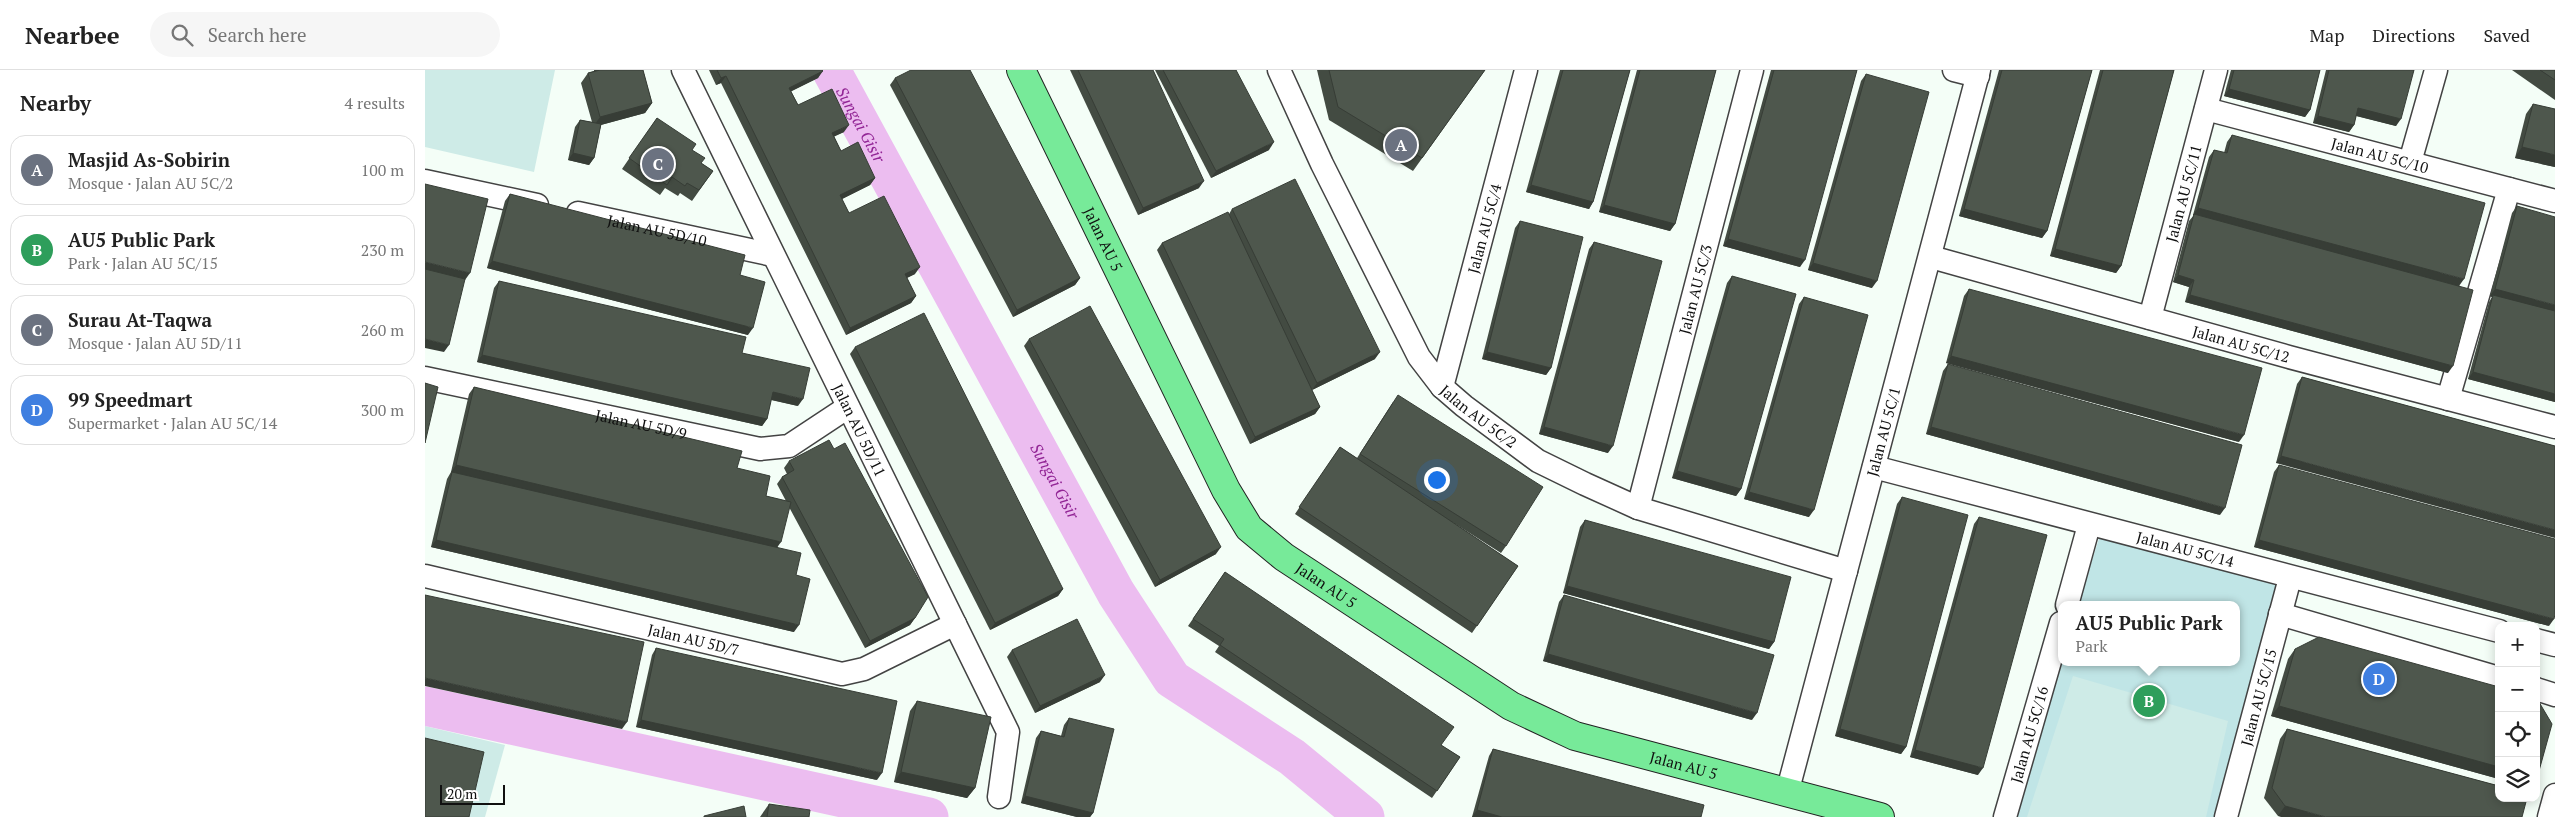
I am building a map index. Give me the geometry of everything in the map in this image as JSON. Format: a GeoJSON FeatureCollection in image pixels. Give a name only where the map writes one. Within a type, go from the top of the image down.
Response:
{"type":"FeatureCollection","features":[{"type":"Feature","properties":{"kind":"main road","name":"Jalan AU 5"},"geometry":{"type":"LineString","coordinates":[[1021,70],[1226,490],[1249,528],[1284,557],[1511,706],[1575,736],[1880,817]]}},
{"type":"Feature","properties":{"kind":"street","name":"Jalan AU 5D/11"},"geometry":{"type":"LineString","coordinates":[[683,70],[1008,732],[999,797]]}},
{"type":"Feature","properties":{"kind":"street","name":"Jalan AU 5C/2"},"geometry":{"type":"LineString","coordinates":[[1279,70],[1322,164],[1415,348],[1442,387],[1464,406],[1538,461],[1638,508],[1846,572]]}},
{"type":"Feature","properties":{"kind":"street","name":"Jalan AU 5C/4"},"geometry":{"type":"LineString","coordinates":[[1442,387],[1526,70]]}},
{"type":"Feature","properties":{"kind":"street","name":"Jalan AU 5C/3"},"geometry":{"type":"LineString","coordinates":[[1638,508],[1752,70]]}},
{"type":"Feature","properties":{"kind":"street"},"geometry":{"type":"LineString","coordinates":[[1954,70],[1979,73]]}},
{"type":"Feature","properties":{"kind":"street","name":"Jalan AU 5C/11"},"geometry":{"type":"LineString","coordinates":[[2150,318],[2216,70]]}},
{"type":"Feature","properties":{"kind":"street"},"geometry":{"type":"LineString","coordinates":[[2410,162],[2436,70]]}},
{"type":"Feature","properties":{"kind":"street","name":"Jalan AU 5C/1"},"geometry":{"type":"LineString","coordinates":[[1787,793],[1979,73]]}},
{"type":"Feature","properties":{"kind":"street","name":"Jalan AU 5C/10"},"geometry":{"type":"LineString","coordinates":[[2206,109],[2555,201]]}},
{"type":"Feature","properties":{"kind":"street","name":"Jalan AU 5D/10"},"geometry":{"type":"LineString","coordinates":[[425,181],[773,255]]}},
{"type":"Feature","properties":{"kind":"street"},"geometry":{"type":"LineString","coordinates":[[2448,399],[2509,189]]}},
{"type":"Feature","properties":{"kind":"street","name":"Jalan AU 5C/12"},"geometry":{"type":"LineString","coordinates":[[1931,257],[2555,427]]}},
{"type":"Feature","properties":{"kind":"street","name":"Jalan AU 5D/9"},"geometry":{"type":"LineString","coordinates":[[425,378],[760,449],[789,446],[848,407]]}},
{"type":"Feature","properties":{"kind":"street","name":"Jalan AU 5C/14"},"geometry":{"type":"LineString","coordinates":[[1874,467],[2290,578],[2495,630]]}},
{"type":"Feature","properties":{"kind":"street"},"geometry":{"type":"LineString","coordinates":[[2068,601],[2089,525]]}},
{"type":"Feature","properties":{"kind":"street","name":"Jalan AU 5D/7"},"geometry":{"type":"LineString","coordinates":[[425,576],[843,674],[864,669],[955,624]]}},
{"type":"Feature","properties":{"kind":"street","name":"Jalan AU 5C/15"},"geometry":{"type":"LineString","coordinates":[[2226,817],[2290,578]]}},
{"type":"Feature","properties":{"kind":"street"},"geometry":{"type":"LineString","coordinates":[[2280,614],[2495,677]]}},
{"type":"Feature","properties":{"kind":"street","name":"Jalan AU 5C/16"},"geometry":{"type":"LineString","coordinates":[[2005,817],[2058,632]]}},
{"type":"Feature","properties":{"kind":"street"},"geometry":{"type":"LineString","coordinates":[[2540,641],[2555,645]]}},
{"type":"Feature","properties":{"kind":"street"},"geometry":{"type":"LineString","coordinates":[[2540,690],[2555,695]]}},
{"type":"Feature","properties":{"kind":"street"},"geometry":{"type":"LineString","coordinates":[[2549,817],[2555,795]]}},
{"type":"Feature","properties":{"kind":"shaded area"},"geometry":{"type":"Polygon","coordinates":[[[425,70],[555,70],[534,172],[425,147],[425,70]]]}},
{"type":"Feature","properties":{"kind":"shaded area"},"geometry":{"type":"Polygon","coordinates":[[[2100,535],[2282,584],[2218,817],[2010,817],[2058,665],[2240,666],[2240,601],[2079,601],[2100,535]]]}},
{"type":"Feature","properties":{"kind":"shaded area"},"geometry":{"type":"Polygon","coordinates":[[[2073,676],[2228,721],[2206,817],[2027,817],[2073,676]]]}},
{"type":"Feature","properties":{"kind":"shaded area"},"geometry":{"type":"Polygon","coordinates":[[[425,726],[505,745],[485,817],[425,817],[425,726]]]}},
{"type":"Feature","properties":{"kind":"building"},"geometry":{"type":"Polygon","coordinates":[[[600,70],[643,70],[652,103],[600,117],[588,73],[600,70]]]}},
{"type":"Feature","properties":{"kind":"building"},"geometry":{"type":"Polygon","coordinates":[[[717,70],[823,71],[789,88],[798,105],[832,89],[849,125],[832,133],[841,151],[858,142],[875,178],[840,195],[849,213],[884,196],[920,267],[905,274],[916,296],[850,328],[726,76],[721,78],[717,70]]]}},
{"type":"Feature","properties":{"kind":"building"},"geometry":{"type":"Polygon","coordinates":[[[911,70],[970,70],[1080,278],[1017,310],[895,78],[911,70]]]}},
{"type":"Feature","properties":{"kind":"building"},"geometry":{"type":"Polygon","coordinates":[[[1078,70],[1153,70],[1204,181],[1143,208],[1078,70]]]}},
{"type":"Feature","properties":{"kind":"building"},"geometry":{"type":"Polygon","coordinates":[[[1163,70],[1236,70],[1274,142],[1216,171],[1163,70]]]}},
{"type":"Feature","properties":{"kind":"building"},"geometry":{"type":"Polygon","coordinates":[[[1329,70],[1485,70],[1422,158],[1338,107],[1329,70]]]}},
{"type":"Feature","properties":{"kind":"building"},"geometry":{"type":"Polygon","coordinates":[[[1563,70],[1630,70],[1593,202],[1531,185],[1563,70]]]}},
{"type":"Feature","properties":{"kind":"building"},"geometry":{"type":"Polygon","coordinates":[[[1640,70],[1716,70],[1675,224],[1604,205],[1640,70]]]}},
{"type":"Feature","properties":{"kind":"building"},"geometry":{"type":"Polygon","coordinates":[[[1774,70],[1857,70],[1805,260],[1728,239],[1774,70]]]}},
{"type":"Feature","properties":{"kind":"building"},"geometry":{"type":"Polygon","coordinates":[[[2002,70],[2092,70],[2047,231],[1964,209],[2002,70]]]}},
{"type":"Feature","properties":{"kind":"building"},"geometry":{"type":"Polygon","coordinates":[[[2103,70],[2174,70],[2121,266],[2055,249],[2103,70]]]}},
{"type":"Feature","properties":{"kind":"building"},"geometry":{"type":"Polygon","coordinates":[[[2234,70],[2320,70],[2310,110],[2229,89],[2234,70]]]}},
{"type":"Feature","properties":{"kind":"building"},"geometry":{"type":"Polygon","coordinates":[[[2329,70],[2414,70],[2401,119],[2358,108],[2354,125],[2318,116],[2329,70]]]}},
{"type":"Feature","properties":{"kind":"building"},"geometry":{"type":"Polygon","coordinates":[[[2540,70],[2555,70],[2555,80],[2540,70]]]}},
{"type":"Feature","properties":{"kind":"building"},"geometry":{"type":"Polygon","coordinates":[[[1866,74],[1929,92],[1877,281],[1813,263],[1866,74]]]}},
{"type":"Feature","properties":{"kind":"building"},"geometry":{"type":"Polygon","coordinates":[[[2533,104],[2555,109],[2555,155],[2522,147],[2533,104]]]}},
{"type":"Feature","properties":{"kind":"building"},"geometry":{"type":"Polygon","coordinates":[[[657,118],[696,144],[692,150],[705,158],[701,163],[713,171],[699,190],[687,183],[685,186],[672,177],[667,185],[629,158],[657,118]]]}},
{"type":"Feature","properties":{"kind":"building"},"geometry":{"type":"Polygon","coordinates":[[[580,120],[601,124],[594,158],[573,153],[580,120]]]}},
{"type":"Feature","properties":{"kind":"building"},"geometry":{"type":"Polygon","coordinates":[[[2232,135],[2485,203],[2464,279],[2198,208],[2214,150],[2227,153],[2232,135]]]}},
{"type":"Feature","properties":{"kind":"building"},"geometry":{"type":"Polygon","coordinates":[[[1295,179],[1380,352],[1317,383],[1232,209],[1295,179]]]}},
{"type":"Feature","properties":{"kind":"building"},"geometry":{"type":"Polygon","coordinates":[[[425,184],[488,199],[470,273],[425,262],[425,184]]]}},
{"type":"Feature","properties":{"kind":"building"},"geometry":{"type":"Polygon","coordinates":[[[510,194],[745,255],[740,275],[765,282],[753,328],[492,261],[510,194]]]}},
{"type":"Feature","properties":{"kind":"building"},"geometry":{"type":"Polygon","coordinates":[[[2517,206],[2555,217],[2555,305],[2495,289],[2517,206]]]}},
{"type":"Feature","properties":{"kind":"building"},"geometry":{"type":"Polygon","coordinates":[[[1228,212],[1320,407],[1255,437],[1162,243],[1228,212]]]}},
{"type":"Feature","properties":{"kind":"building"},"geometry":{"type":"Polygon","coordinates":[[[2194,214],[2473,290],[2453,366],[2190,295],[2194,280],[2178,275],[2194,214]]]}},
{"type":"Feature","properties":{"kind":"building"},"geometry":{"type":"Polygon","coordinates":[[[1520,221],[1583,237],[1551,368],[1487,352],[1520,221]]]}},
{"type":"Feature","properties":{"kind":"building"},"geometry":{"type":"Polygon","coordinates":[[[1594,242],[1662,261],[1613,446],[1544,427],[1594,242]]]}},
{"type":"Feature","properties":{"kind":"building"},"geometry":{"type":"Polygon","coordinates":[[[425,269],[465,279],[449,345],[425,339],[425,269]]]}},
{"type":"Feature","properties":{"kind":"building"},"geometry":{"type":"Polygon","coordinates":[[[1732,276],[1796,294],[1741,489],[1677,471],[1732,276]]]}},
{"type":"Feature","properties":{"kind":"building"},"geometry":{"type":"Polygon","coordinates":[[[499,281],[746,337],[742,353],[810,368],[803,399],[773,392],[767,419],[482,355],[499,281]]]}},
{"type":"Feature","properties":{"kind":"building"},"geometry":{"type":"Polygon","coordinates":[[[1969,289],[2262,368],[2244,435],[1951,356],[1969,289]]]}},
{"type":"Feature","properties":{"kind":"building"},"geometry":{"type":"Polygon","coordinates":[[[2493,295],[2555,311],[2555,394],[2473,372],[2493,295]]]}},
{"type":"Feature","properties":{"kind":"building"},"geometry":{"type":"Polygon","coordinates":[[[1804,297],[1868,315],[1814,510],[1749,492],[1804,297]]]}},
{"type":"Feature","properties":{"kind":"building"},"geometry":{"type":"Polygon","coordinates":[[[1090,306],[1221,547],[1160,580],[1029,339],[1090,306]]]}},
{"type":"Feature","properties":{"kind":"building"},"geometry":{"type":"Polygon","coordinates":[[[924,313],[1063,589],[995,623],[855,347],[924,313]]]}},
{"type":"Feature","properties":{"kind":"building"},"geometry":{"type":"Polygon","coordinates":[[[1948,364],[2242,445],[2225,508],[1931,427],[1948,364]]]}},
{"type":"Feature","properties":{"kind":"building"},"geometry":{"type":"Polygon","coordinates":[[[2302,377],[2555,446],[2555,530],[2281,456],[2302,377]]]}},
{"type":"Feature","properties":{"kind":"building"},"geometry":{"type":"Polygon","coordinates":[[[425,383],[438,387],[425,443],[425,383]]]}},
{"type":"Feature","properties":{"kind":"building"},"geometry":{"type":"Polygon","coordinates":[[[474,387],[742,451],[737,468],[770,476],[766,496],[791,502],[781,542],[456,465],[474,387]]]}},
{"type":"Feature","properties":{"kind":"building"},"geometry":{"type":"Polygon","coordinates":[[[1398,395],[1543,487],[1506,546],[1360,454],[1398,395]]]}},
{"type":"Feature","properties":{"kind":"building"},"geometry":{"type":"Polygon","coordinates":[[[829,440],[834,449],[845,443],[928,597],[915,618],[870,641],[782,477],[794,470],[789,461],[829,440]]]}},
{"type":"Feature","properties":{"kind":"building"},"geometry":{"type":"Polygon","coordinates":[[[1340,447],[1518,566],[1477,626],[1299,507],[1340,447]]]}},
{"type":"Feature","properties":{"kind":"building"},"geometry":{"type":"Polygon","coordinates":[[[2279,465],[2555,539],[2554,619],[2259,540],[2279,465]]]}},
{"type":"Feature","properties":{"kind":"building"},"geometry":{"type":"Polygon","coordinates":[[[452,472],[801,553],[796,575],[810,579],[799,625],[436,540],[452,472]]]}},
{"type":"Feature","properties":{"kind":"building"},"geometry":{"type":"Polygon","coordinates":[[[1902,497],[1968,515],[1906,747],[1840,729],[1902,497]]]}},
{"type":"Feature","properties":{"kind":"building"},"geometry":{"type":"Polygon","coordinates":[[[1979,517],[2047,535],[1983,768],[1915,750],[1979,517]]]}},
{"type":"Feature","properties":{"kind":"building"},"geometry":{"type":"Polygon","coordinates":[[[1585,520],[1791,577],[1774,642],[1567,586],[1585,520]]]}},
{"type":"Feature","properties":{"kind":"building"},"geometry":{"type":"Polygon","coordinates":[[[1225,572],[1454,727],[1441,745],[1460,757],[1437,791],[1220,645],[1224,639],[1193,619],[1225,572]]]}},
{"type":"Feature","properties":{"kind":"building"},"geometry":{"type":"Polygon","coordinates":[[[425,595],[644,642],[627,722],[425,678],[425,595]]]}},
{"type":"Feature","properties":{"kind":"building"},"geometry":{"type":"Polygon","coordinates":[[[1564,595],[1774,655],[1757,713],[1548,654],[1564,595]]]}},
{"type":"Feature","properties":{"kind":"building"},"geometry":{"type":"Polygon","coordinates":[[[1077,619],[1105,675],[1040,706],[1012,650],[1077,619]]]}},
{"type":"Feature","properties":{"kind":"building"},"geometry":{"type":"Polygon","coordinates":[[[2319,637],[2495,686],[2495,766],[2279,706],[2295,649],[2319,637]]]}},
{"type":"Feature","properties":{"kind":"building"},"geometry":{"type":"Polygon","coordinates":[[[656,648],[897,701],[882,773],[641,720],[656,648]]]}},
{"type":"Feature","properties":{"kind":"building"},"geometry":{"type":"Polygon","coordinates":[[[917,701],[991,717],[975,788],[901,772],[917,701]]]}},
{"type":"Feature","properties":{"kind":"building"},"geometry":{"type":"Polygon","coordinates":[[[2540,704],[2552,724],[2540,767],[2540,704]]]}},
{"type":"Feature","properties":{"kind":"building"},"geometry":{"type":"Polygon","coordinates":[[[1069,718],[1114,729],[1093,813],[1025,796],[1041,731],[1064,737],[1069,718]]]}},
{"type":"Feature","properties":{"kind":"building"},"geometry":{"type":"Polygon","coordinates":[[[2287,729],[2495,785],[2495,802],[2526,802],[2522,817],[2326,817],[2285,806],[2272,788],[2287,729]]]}},
{"type":"Feature","properties":{"kind":"building"},"geometry":{"type":"Polygon","coordinates":[[[425,738],[484,752],[469,817],[425,817],[425,738]]]}},
{"type":"Feature","properties":{"kind":"building"},"geometry":{"type":"Polygon","coordinates":[[[1493,749],[1704,805],[1701,817],[1502,817],[1477,810],[1493,749]]]}},
{"type":"Feature","properties":{"kind":"building"},"geometry":{"type":"Polygon","coordinates":[[[769,804],[810,810],[809,817],[767,817],[769,804]]]}},
{"type":"Feature","properties":{"kind":"building"},"geometry":{"type":"Polygon","coordinates":[[[744,806],[746,817],[704,817],[704,816],[744,806]]]}},
{"type":"Feature","properties":{"kind":"waterway","name":"Sungai Gisir"},"geometry":{"type":"LineString","coordinates":[[831,70],[1116,593],[1172,679],[1292,757],[1365,817]]}},
{"type":"Feature","properties":{"kind":"waterway"},"geometry":{"type":"LineString","coordinates":[[425,706],[929,817]]}},
{"type":"Feature","properties":{"kind":"place","name":"Masjid As-Sobirin"},"geometry":{"type":"Point","coordinates":[1401,145]}},
{"type":"Feature","properties":{"kind":"place","name":"Surau At-Taqwa"},"geometry":{"type":"Point","coordinates":[658,164]}},
{"type":"Feature","properties":{"kind":"place","name":"99 Speedmart"},"geometry":{"type":"Point","coordinates":[2379,679]}},
{"type":"Feature","properties":{"kind":"place","name":"AU5 Public Park"},"geometry":{"type":"Point","coordinates":[2149,701]}}]}
